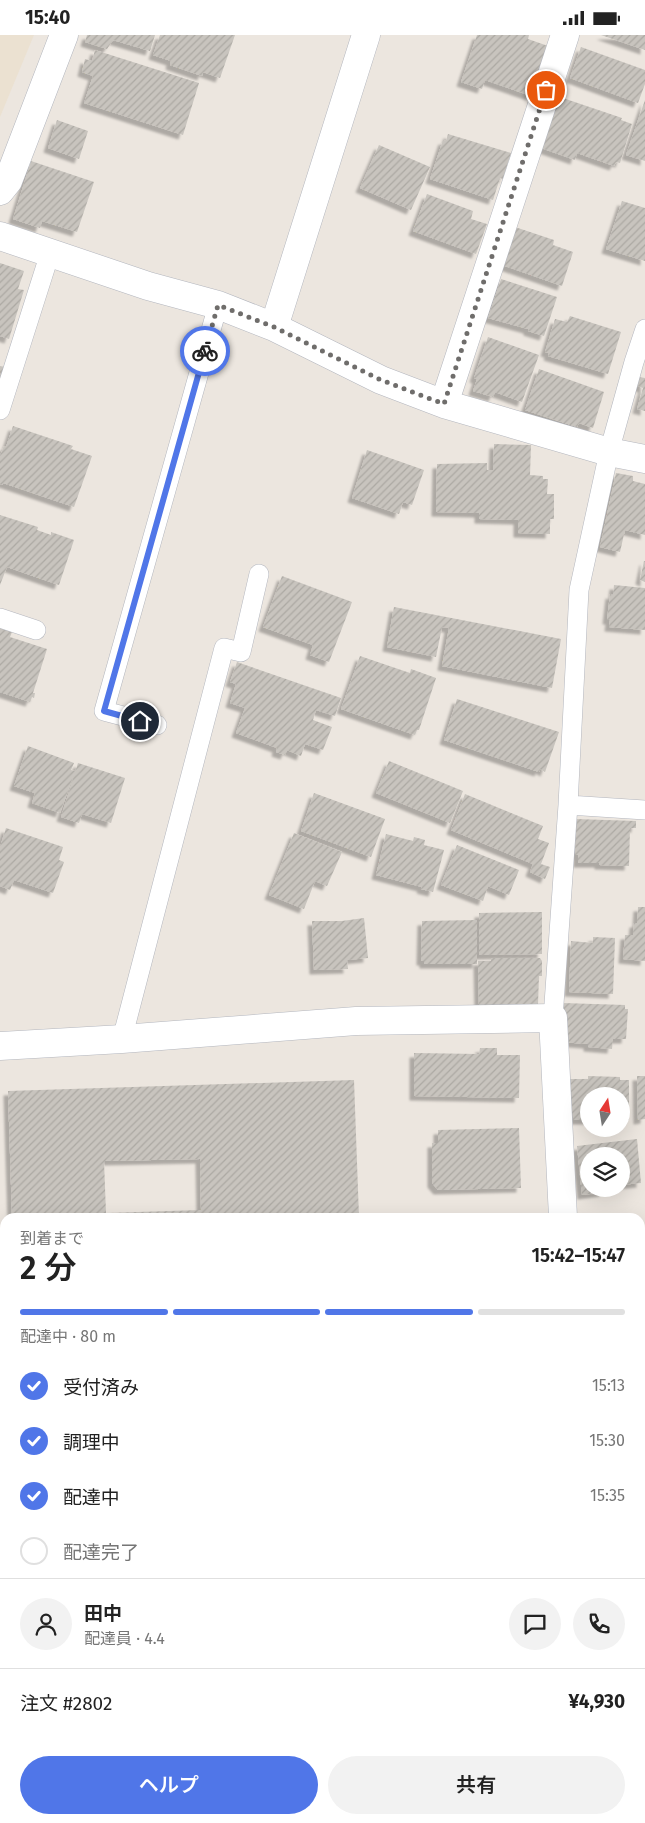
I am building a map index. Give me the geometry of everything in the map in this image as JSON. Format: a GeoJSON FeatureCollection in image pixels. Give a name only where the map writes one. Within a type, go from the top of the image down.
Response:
{"type":"FeatureCollection","features":[{"type":"Feature","properties":{"kind":"street"},"geometry":{"type":"LineString","coordinates":[[0,191],[8,181],[64,35]]}},
{"type":"Feature","properties":{"kind":"street"},"geometry":{"type":"LineString","coordinates":[[274,327],[366,35]]}},
{"type":"Feature","properties":{"kind":"street"},"geometry":{"type":"LineString","coordinates":[[444,404],[565,35]]}},
{"type":"Feature","properties":{"kind":"street"},"geometry":{"type":"LineString","coordinates":[[0,236],[148,286],[218,305],[274,327],[381,380],[444,404],[609,452],[645,459]]}},
{"type":"Feature","properties":{"kind":"street"},"geometry":{"type":"LineString","coordinates":[[0,1046],[122,1039],[356,1021],[553,1018],[563,1213]]}},
{"type":"Feature","properties":{"kind":"lane"},"geometry":{"type":"LineString","coordinates":[[0,410],[50,253]]}},
{"type":"Feature","properties":{"kind":"lane"},"geometry":{"type":"LineString","coordinates":[[157,725],[104,711],[218,305]]}},
{"type":"Feature","properties":{"kind":"lane"},"geometry":{"type":"LineString","coordinates":[[553,1018],[568,805],[579,590],[609,452],[645,329]]}},
{"type":"Feature","properties":{"kind":"lane"},"geometry":{"type":"LineString","coordinates":[[122,1039],[224,648],[241,652],[259,574]]}},
{"type":"Feature","properties":{"kind":"lane"},"geometry":{"type":"LineString","coordinates":[[0,618],[36,630]]}},
{"type":"Feature","properties":{"kind":"lane"},"geometry":{"type":"LineString","coordinates":[[568,805],[645,810]]}},
{"type":"Feature","properties":{"kind":"shaded area"},"geometry":{"type":"Polygon","coordinates":[[[0,35],[34,35],[0,117],[0,35]]]}},
{"type":"Feature","properties":{"kind":"building"},"geometry":{"type":"Polygon","coordinates":[[[87,35],[155,35],[150,51],[113,40],[107,49],[85,42],[87,35]]]}},
{"type":"Feature","properties":{"kind":"building"},"geometry":{"type":"Polygon","coordinates":[[[160,35],[235,35],[220,78],[203,72],[202,76],[170,65],[171,61],[153,55],[160,35]]]}},
{"type":"Feature","properties":{"kind":"building"},"geometry":{"type":"Polygon","coordinates":[[[477,35],[529,35],[528,39],[548,46],[531,96],[485,80],[482,89],[461,82],[477,35]]]}},
{"type":"Feature","properties":{"kind":"building"},"geometry":{"type":"Polygon","coordinates":[[[601,35],[645,35],[645,50],[601,35]]]}},
{"type":"Feature","properties":{"kind":"building"},"geometry":{"type":"Polygon","coordinates":[[[581,47],[645,70],[645,84],[638,103],[570,78],[581,47]]]}},
{"type":"Feature","properties":{"kind":"building"},"geometry":{"type":"Polygon","coordinates":[[[95,50],[199,83],[183,135],[84,103],[93,76],[82,72],[85,59],[92,61],[95,50]]]}},
{"type":"Feature","properties":{"kind":"building"},"geometry":{"type":"Polygon","coordinates":[[[557,96],[622,118],[621,120],[632,124],[620,163],[616,162],[614,166],[577,153],[575,160],[541,148],[557,96]]]}},
{"type":"Feature","properties":{"kind":"building"},"geometry":{"type":"Polygon","coordinates":[[[645,100],[645,161],[626,155],[645,100]]]}},
{"type":"Feature","properties":{"kind":"building"},"geometry":{"type":"Polygon","coordinates":[[[57,120],[88,131],[79,159],[48,148],[57,120]]]}},
{"type":"Feature","properties":{"kind":"building"},"geometry":{"type":"Polygon","coordinates":[[[448,134],[511,153],[503,179],[500,178],[493,200],[430,179],[443,140],[446,141],[448,134]]]}},
{"type":"Feature","properties":{"kind":"building"},"geometry":{"type":"Polygon","coordinates":[[[379,145],[430,167],[411,210],[360,188],[379,145]]]}},
{"type":"Feature","properties":{"kind":"building"},"geometry":{"type":"Polygon","coordinates":[[[31,161],[94,182],[77,232],[42,221],[40,228],[13,219],[31,161]]]}},
{"type":"Feature","properties":{"kind":"building"},"geometry":{"type":"Polygon","coordinates":[[[427,194],[473,211],[471,219],[487,224],[476,254],[413,231],[427,194]]]}},
{"type":"Feature","properties":{"kind":"building"},"geometry":{"type":"Polygon","coordinates":[[[622,201],[645,208],[645,261],[606,249],[622,201]]]}},
{"type":"Feature","properties":{"kind":"building"},"geometry":{"type":"Polygon","coordinates":[[[515,227],[554,240],[553,245],[573,252],[562,286],[502,265],[515,227]]]}},
{"type":"Feature","properties":{"kind":"building"},"geometry":{"type":"Polygon","coordinates":[[[0,263],[24,271],[18,289],[24,290],[9,339],[0,336],[0,263]]]}},
{"type":"Feature","properties":{"kind":"building"},"geometry":{"type":"Polygon","coordinates":[[[501,279],[557,297],[544,336],[528,331],[528,329],[488,318],[501,279]]]}},
{"type":"Feature","properties":{"kind":"building"},"geometry":{"type":"Polygon","coordinates":[[[570,316],[621,332],[608,374],[548,356],[549,353],[545,352],[555,319],[567,322],[570,316]]]}},
{"type":"Feature","properties":{"kind":"building"},"geometry":{"type":"Polygon","coordinates":[[[488,337],[539,355],[522,402],[495,392],[493,397],[473,391],[477,379],[474,378],[488,337]]]}},
{"type":"Feature","properties":{"kind":"building"},"geometry":{"type":"Polygon","coordinates":[[[0,366],[5,367],[0,379],[0,366]]]}},
{"type":"Feature","properties":{"kind":"building"},"geometry":{"type":"Polygon","coordinates":[[[539,369],[604,392],[593,428],[579,423],[577,427],[525,410],[539,369]]]}},
{"type":"Feature","properties":{"kind":"building"},"geometry":{"type":"Polygon","coordinates":[[[639,377],[645,378],[645,411],[637,409],[643,388],[637,386],[639,377]]]}},
{"type":"Feature","properties":{"kind":"building"},"geometry":{"type":"Polygon","coordinates":[[[13,426],[73,446],[71,449],[92,456],[74,507],[3,483],[2,485],[0,484],[0,456],[4,446],[6,447],[13,426]]]}},
{"type":"Feature","properties":{"kind":"building"},"geometry":{"type":"Polygon","coordinates":[[[494,444],[531,445],[530,475],[543,476],[543,479],[548,479],[547,494],[554,494],[554,519],[550,519],[550,534],[518,533],[518,520],[479,519],[479,513],[436,512],[437,464],[487,463],[487,470],[493,470],[494,444]]]}},
{"type":"Feature","properties":{"kind":"building"},"geometry":{"type":"Polygon","coordinates":[[[367,450],[424,470],[412,505],[403,502],[399,514],[352,498],[367,450]]]}},
{"type":"Feature","properties":{"kind":"building"},"geometry":{"type":"Polygon","coordinates":[[[616,473],[633,476],[633,481],[645,484],[645,535],[625,530],[620,552],[600,547],[616,473]]]}},
{"type":"Feature","properties":{"kind":"building"},"geometry":{"type":"Polygon","coordinates":[[[0,515],[38,527],[37,530],[51,535],[51,532],[74,540],[59,585],[7,567],[0,585],[0,515]]]}},
{"type":"Feature","properties":{"kind":"building"},"geometry":{"type":"Polygon","coordinates":[[[645,561],[645,582],[640,580],[645,561]]]}},
{"type":"Feature","properties":{"kind":"building"},"geometry":{"type":"Polygon","coordinates":[[[282,576],[352,602],[329,662],[310,655],[313,645],[263,627],[282,576]]]}},
{"type":"Feature","properties":{"kind":"building"},"geometry":{"type":"Polygon","coordinates":[[[614,585],[645,588],[645,630],[609,627],[610,620],[607,620],[610,594],[613,595],[614,585]]]}},
{"type":"Feature","properties":{"kind":"building"},"geometry":{"type":"Polygon","coordinates":[[[394,607],[561,639],[552,688],[442,666],[449,628],[442,627],[436,657],[387,647],[394,607]]]}},
{"type":"Feature","properties":{"kind":"building"},"geometry":{"type":"Polygon","coordinates":[[[0,628],[12,632],[10,637],[47,649],[33,693],[35,693],[34,698],[32,697],[30,702],[0,692],[0,628]]]}},
{"type":"Feature","properties":{"kind":"building"},"geometry":{"type":"Polygon","coordinates":[[[360,656],[410,673],[411,669],[436,678],[419,730],[417,730],[415,735],[341,709],[360,656]]]}},
{"type":"Feature","properties":{"kind":"building"},"geometry":{"type":"Polygon","coordinates":[[[237,662],[341,698],[335,716],[316,710],[313,720],[332,727],[323,750],[305,744],[301,756],[287,750],[285,755],[276,752],[277,748],[236,733],[245,708],[230,703],[236,684],[230,682],[237,662]]]}},
{"type":"Feature","properties":{"kind":"building"},"geometry":{"type":"Polygon","coordinates":[[[457,699],[559,732],[545,772],[540,769],[539,772],[444,740],[457,699]]]}},
{"type":"Feature","properties":{"kind":"building"},"geometry":{"type":"Polygon","coordinates":[[[28,746],[74,763],[71,770],[75,771],[60,813],[32,803],[35,793],[14,786],[28,746]]]}},
{"type":"Feature","properties":{"kind":"building"},"geometry":{"type":"Polygon","coordinates":[[[389,761],[463,791],[450,823],[376,793],[389,761]]]}},
{"type":"Feature","properties":{"kind":"building"},"geometry":{"type":"Polygon","coordinates":[[[78,763],[125,778],[111,823],[82,814],[79,823],[61,817],[78,763]]]}},
{"type":"Feature","properties":{"kind":"building"},"geometry":{"type":"Polygon","coordinates":[[[314,793],[385,819],[371,857],[301,831],[314,793]]]}},
{"type":"Feature","properties":{"kind":"building"},"geometry":{"type":"Polygon","coordinates":[[[465,794],[543,826],[538,839],[549,843],[541,864],[550,867],[545,879],[530,872],[533,864],[451,830],[465,794]]]}},
{"type":"Feature","properties":{"kind":"building"},"geometry":{"type":"Polygon","coordinates":[[[576,819],[636,821],[636,828],[630,828],[629,866],[578,863],[578,855],[575,855],[576,819]]]}},
{"type":"Feature","properties":{"kind":"building"},"geometry":{"type":"Polygon","coordinates":[[[6,828],[63,847],[59,860],[64,862],[53,893],[14,880],[10,890],[0,886],[0,847],[6,828]]]}},
{"type":"Feature","properties":{"kind":"building"},"geometry":{"type":"Polygon","coordinates":[[[294,833],[342,852],[327,886],[315,881],[304,909],[269,895],[294,833]]]}},
{"type":"Feature","properties":{"kind":"building"},"geometry":{"type":"Polygon","coordinates":[[[386,834],[413,841],[414,837],[425,840],[424,845],[444,850],[433,892],[421,889],[422,887],[376,875],[386,834]]]}},
{"type":"Feature","properties":{"kind":"building"},"geometry":{"type":"Polygon","coordinates":[[[457,845],[519,870],[509,895],[488,886],[483,901],[441,885],[457,845]]]}},
{"type":"Feature","properties":{"kind":"building"},"geometry":{"type":"Polygon","coordinates":[[[638,907],[645,907],[645,961],[623,959],[625,935],[633,935],[634,923],[637,923],[638,907]]]}},
{"type":"Feature","properties":{"kind":"building"},"geometry":{"type":"Polygon","coordinates":[[[542,912],[542,954],[479,955],[479,913],[542,912]]]}},
{"type":"Feature","properties":{"kind":"building"},"geometry":{"type":"Polygon","coordinates":[[[364,918],[368,958],[347,960],[348,969],[314,970],[312,921],[342,921],[364,918]]]}},
{"type":"Feature","properties":{"kind":"building"},"geometry":{"type":"Polygon","coordinates":[[[477,920],[477,964],[424,964],[424,961],[421,961],[422,921],[477,920]]]}},
{"type":"Feature","properties":{"kind":"building"},"geometry":{"type":"Polygon","coordinates":[[[593,937],[615,938],[613,994],[569,992],[571,941],[593,943],[593,937]]]}},
{"type":"Feature","properties":{"kind":"building"},"geometry":{"type":"Polygon","coordinates":[[[491,958],[540,958],[542,961],[542,976],[539,976],[538,1004],[479,1006],[478,961],[491,961],[491,958]]]}},
{"type":"Feature","properties":{"kind":"building"},"geometry":{"type":"Polygon","coordinates":[[[563,1003],[625,1005],[625,1009],[628,1009],[626,1039],[613,1039],[612,1049],[588,1047],[588,1044],[560,1042],[563,1003]]]}},
{"type":"Feature","properties":{"kind":"building"},"geometry":{"type":"Polygon","coordinates":[[[480,1048],[497,1048],[497,1055],[520,1055],[519,1098],[414,1096],[414,1053],[479,1054],[480,1048]]]}},
{"type":"Feature","properties":{"kind":"building"},"geometry":{"type":"Polygon","coordinates":[[[588,1076],[620,1077],[620,1080],[629,1080],[629,1087],[580,1087],[580,1120],[567,1120],[567,1079],[588,1079],[588,1076]]]}},
{"type":"Feature","properties":{"kind":"building"},"geometry":{"type":"Polygon","coordinates":[[[637,1076],[645,1076],[645,1119],[638,1120],[637,1076]]]}},
{"type":"Feature","properties":{"kind":"building"},"geometry":{"type":"Polygon","coordinates":[[[354,1080],[359,1213],[106,1213],[12,1213],[8,1091],[354,1080]],[[200,1159],[104,1161],[106,1213],[201,1210],[200,1159]]]}},
{"type":"Feature","properties":{"kind":"building"},"geometry":{"type":"Polygon","coordinates":[[[519,1128],[521,1188],[438,1190],[432,1183],[432,1143],[438,1143],[438,1130],[519,1128]]]}},
{"type":"Feature","properties":{"kind":"building"},"geometry":{"type":"Polygon","coordinates":[[[637,1139],[641,1183],[630,1184],[630,1147],[580,1147],[580,1175],[577,1146],[637,1139]]]}},
{"type":"Feature","properties":{"kind":"way so far"},"geometry":{"type":"LineString","coordinates":[[205,351],[218,305],[274,327],[381,380],[444,404],[546,90]]}},
{"type":"Feature","properties":{"kind":"route"},"geometry":{"type":"LineString","coordinates":[[140,721],[104,711],[205,351]]}}]}
